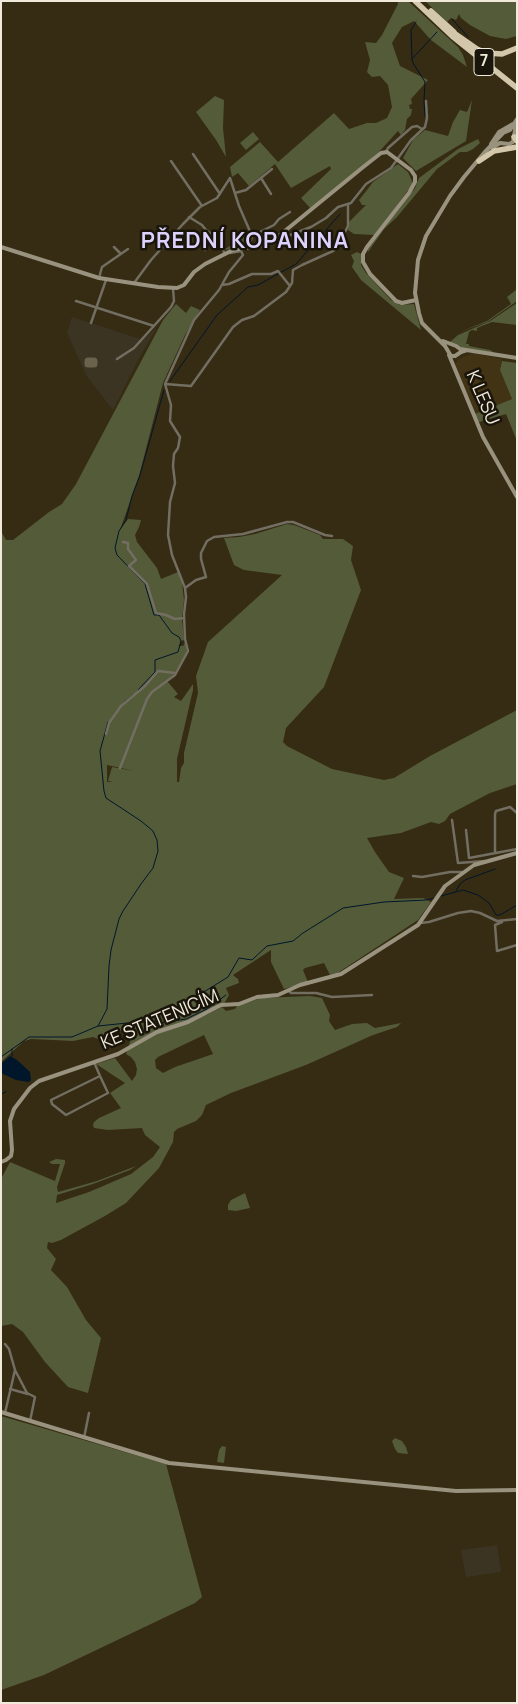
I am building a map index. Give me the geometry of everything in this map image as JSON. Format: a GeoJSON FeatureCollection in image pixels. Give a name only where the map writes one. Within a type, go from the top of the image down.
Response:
{"type":"FeatureCollection","features":[{"type":"Feature","properties":{"kind":"highway","name":"7"},"geometry":{"type":"LineString","coordinates":[[415,1],[447,32],[517,88]]}},
{"type":"Feature","properties":{"kind":"highway","name":"7"},"geometry":{"type":"LineString","coordinates":[[420,1],[454,33],[517,83]]}},
{"type":"Feature","properties":{"kind":"highway"},"geometry":{"type":"LineString","coordinates":[[454,33],[486,53],[502,54],[517,48]]}},
{"type":"Feature","properties":{"kind":"highway"},"geometry":{"type":"LineString","coordinates":[[507,144],[515,141]]}},
{"type":"Feature","properties":{"kind":"highway"},"geometry":{"type":"LineString","coordinates":[[479,161],[494,150],[515,141]]}},
{"type":"Feature","properties":{"kind":"street"},"geometry":{"type":"LineString","coordinates":[[1,247],[106,280],[173,288],[184,285],[199,268],[226,254],[249,246],[266,244],[306,230],[323,220],[338,207],[353,202],[366,184],[391,168],[401,157],[409,143],[422,130],[427,118],[426,101]]}},
{"type":"Feature","properties":{"kind":"street"},"geometry":{"type":"LineString","coordinates":[[459,183],[516,121]]}},
{"type":"Feature","properties":{"kind":"street"},"geometry":{"type":"LineString","coordinates":[[515,141],[516,121]]}},
{"type":"Feature","properties":{"kind":"street"},"geometry":{"type":"LineString","coordinates":[[484,154],[498,134],[516,121]]}},
{"type":"Feature","properties":{"kind":"street"},"geometry":{"type":"LineString","coordinates":[[266,244],[285,231],[380,154],[386,152],[412,127],[418,126],[422,130]]}},
{"type":"Feature","properties":{"kind":"street"},"geometry":{"type":"LineString","coordinates":[[505,133],[515,141]]}},
{"type":"Feature","properties":{"kind":"street"},"geometry":{"type":"LineString","coordinates":[[505,133],[502,139],[507,144]]}},
{"type":"Feature","properties":{"kind":"street"},"geometry":{"type":"LineString","coordinates":[[459,183],[494,147],[500,143],[507,144]]}},
{"type":"Feature","properties":{"kind":"street"},"geometry":{"type":"LineString","coordinates":[[386,152],[391,154],[415,176],[414,185],[364,252],[363,260],[365,267],[397,302],[402,303],[416,300]]}},
{"type":"Feature","properties":{"kind":"street"},"geometry":{"type":"LineString","coordinates":[[193,154],[220,194]]}},
{"type":"Feature","properties":{"kind":"street"},"geometry":{"type":"LineString","coordinates":[[170,161],[202,206]]}},
{"type":"Feature","properties":{"kind":"street"},"geometry":{"type":"LineString","coordinates":[[235,192],[246,190],[272,169]]}},
{"type":"Feature","properties":{"kind":"street"},"geometry":{"type":"LineString","coordinates":[[134,284],[150,260],[189,217],[202,206],[217,198],[230,178],[252,236],[249,246]]}},
{"type":"Feature","properties":{"kind":"street"},"geometry":{"type":"LineString","coordinates":[[262,178],[271,194]]}},
{"type":"Feature","properties":{"kind":"street","name":"K LESU"},"geometry":{"type":"LineString","coordinates":[[459,183],[437,216],[422,246],[416,272],[416,300],[422,323],[439,339],[448,352],[483,437],[517,497]]}},
{"type":"Feature","properties":{"kind":"street"},"geometry":{"type":"LineString","coordinates":[[165,384],[191,386],[233,327],[242,320],[254,316],[286,292],[290,286],[293,270],[330,254],[338,246],[348,226],[348,205]]}},
{"type":"Feature","properties":{"kind":"street"},"geometry":{"type":"LineString","coordinates":[[252,236],[274,225],[279,219],[290,212]]}},
{"type":"Feature","properties":{"kind":"street"},"geometry":{"type":"LineString","coordinates":[[189,217],[199,222],[209,231],[226,254]]}},
{"type":"Feature","properties":{"kind":"street"},"geometry":{"type":"LineString","coordinates":[[205,250],[201,241],[206,230]]}},
{"type":"Feature","properties":{"kind":"street"},"geometry":{"type":"LineString","coordinates":[[205,235],[208,236],[210,234]]}},
{"type":"Feature","properties":{"kind":"street"},"geometry":{"type":"LineString","coordinates":[[114,247],[121,254]]}},
{"type":"Feature","properties":{"kind":"street"},"geometry":{"type":"LineString","coordinates":[[99,278],[102,267],[128,249]]}},
{"type":"Feature","properties":{"kind":"street"},"geometry":{"type":"LineString","coordinates":[[120,768],[147,699],[152,692],[175,673],[188,651],[185,639],[184,618],[185,588],[168,542],[170,502],[175,483],[174,454],[180,437],[170,421],[171,405],[165,384],[194,320],[222,285],[243,254],[240,251],[226,254]]}},
{"type":"Feature","properties":{"kind":"street"},"geometry":{"type":"LineString","coordinates":[[222,285],[252,274],[280,273],[290,286]]}},
{"type":"Feature","properties":{"kind":"street"},"geometry":{"type":"LineString","coordinates":[[91,323],[106,280]]}},
{"type":"Feature","properties":{"kind":"street"},"geometry":{"type":"LineString","coordinates":[[117,359],[134,348],[173,305],[173,288]]}},
{"type":"Feature","properties":{"kind":"street"},"geometry":{"type":"LineString","coordinates":[[76,302],[154,326]]}},
{"type":"Feature","properties":{"kind":"street"},"geometry":{"type":"LineString","coordinates":[[439,339],[467,350],[517,358]]}},
{"type":"Feature","properties":{"kind":"street"},"geometry":{"type":"LineString","coordinates":[[456,347],[450,347],[448,352],[457,355]]}},
{"type":"Feature","properties":{"kind":"street"},"geometry":{"type":"LineString","coordinates":[[456,347],[457,355]]}},
{"type":"Feature","properties":{"kind":"street"},"geometry":{"type":"LineString","coordinates":[[452,362],[457,355],[467,350]]}},
{"type":"Feature","properties":{"kind":"street"},"geometry":{"type":"LineString","coordinates":[[185,588],[196,580],[206,578],[201,553],[207,541],[214,537],[243,534],[286,522],[293,522],[332,536]]}},
{"type":"Feature","properties":{"kind":"street"},"geometry":{"type":"LineString","coordinates":[[123,542],[128,543],[128,549],[136,560],[129,566],[147,584],[156,612],[175,619],[184,618]]}},
{"type":"Feature","properties":{"kind":"street"},"geometry":{"type":"LineString","coordinates":[[106,734],[109,723],[121,706],[145,686],[158,670],[175,673]]}},
{"type":"Feature","properties":{"kind":"street"},"geometry":{"type":"LineString","coordinates":[[495,852],[496,812],[510,807],[517,813]]}},
{"type":"Feature","properties":{"kind":"street"},"geometry":{"type":"LineString","coordinates":[[452,820],[458,863],[485,861]]}},
{"type":"Feature","properties":{"kind":"street"},"geometry":{"type":"LineString","coordinates":[[466,830],[469,858],[495,852],[517,851]]}},
{"type":"Feature","properties":{"kind":"street","name":"KE STATENICÍM"},"geometry":{"type":"LineString","coordinates":[[4,1161],[11,1156],[10,1125],[14,1109],[30,1088],[39,1081],[118,1054],[157,1032],[188,1022],[221,1005],[240,1004],[256,998],[275,996],[300,985],[341,974],[369,958],[421,923],[445,886],[474,865],[517,851]]}},
{"type":"Feature","properties":{"kind":"street"},"geometry":{"type":"LineString","coordinates":[[413,876],[422,878],[450,872],[464,873]]}},
{"type":"Feature","properties":{"kind":"street"},"geometry":{"type":"LineString","coordinates":[[421,923],[471,911],[497,921],[517,919]]}},
{"type":"Feature","properties":{"kind":"street"},"geometry":{"type":"LineString","coordinates":[[504,921],[496,925],[498,951],[517,945]]}},
{"type":"Feature","properties":{"kind":"street"},"geometry":{"type":"LineString","coordinates":[[289,991],[291,993],[334,997],[372,995]]}},
{"type":"Feature","properties":{"kind":"street"},"geometry":{"type":"LineString","coordinates":[[94,1062],[108,1093],[66,1114],[52,1104],[51,1100],[100,1076]]}},
{"type":"Feature","properties":{"kind":"street"},"geometry":{"type":"LineString","coordinates":[[5,1344],[9,1349],[15,1370],[28,1394]]}},
{"type":"Feature","properties":{"kind":"street"},"geometry":{"type":"LineString","coordinates":[[15,1370],[3,1413],[169,1463],[456,1490],[517,1490]]}},
{"type":"Feature","properties":{"kind":"street"},"geometry":{"type":"LineString","coordinates":[[10,1389],[35,1397],[30,1421]]}},
{"type":"Feature","properties":{"kind":"street"},"geometry":{"type":"LineString","coordinates":[[84,1438],[89,1413]]}},
{"type":"Feature","properties":{"kind":"shaded area"},"geometry":{"type":"Polygon","coordinates":[[[72,317],[143,340],[157,327],[113,410],[86,375],[67,333],[72,317]]]}},
{"type":"Feature","properties":{"kind":"shaded area"},"geometry":{"type":"Polygon","coordinates":[[[473,353],[502,359],[500,370],[512,399],[475,414],[455,364],[459,359],[473,353]]]}},
{"type":"Feature","properties":{"kind":"shaded area"},"geometry":{"type":"Polygon","coordinates":[[[497,1545],[501,1572],[466,1577],[461,1550],[497,1545]]]}},
{"type":"Feature","properties":{"kind":"green space"},"geometry":{"type":"Polygon","coordinates":[[[398,1],[408,1],[458,47],[467,67],[431,40],[414,21],[402,27],[392,43],[400,66],[428,80],[411,99],[412,104],[409,105],[410,109],[412,109],[411,115],[407,119],[405,130],[401,135],[398,131],[378,153],[311,209],[301,198],[331,169],[330,166],[291,188],[275,164],[249,186],[238,173],[232,177],[230,167],[260,142],[278,162],[334,113],[349,129],[367,123],[376,123],[387,118],[392,107],[388,85],[380,76],[372,77],[367,72],[370,60],[365,42],[376,43],[382,35],[398,1]]]}},
{"type":"Feature","properties":{"kind":"green space"},"geometry":{"type":"Polygon","coordinates":[[[425,1],[517,1],[517,36],[506,39],[490,36],[470,25],[459,14],[456,20],[451,18],[447,22],[425,1]]]}},
{"type":"Feature","properties":{"kind":"green space"},"geometry":{"type":"Polygon","coordinates":[[[215,96],[224,100],[223,128],[226,157],[196,112],[215,96]]]}},
{"type":"Feature","properties":{"kind":"green space"},"geometry":{"type":"Polygon","coordinates":[[[472,100],[466,141],[416,171],[403,158],[413,140],[425,130],[448,136],[460,110],[467,112],[472,100]]]}},
{"type":"Feature","properties":{"kind":"green space"},"geometry":{"type":"Polygon","coordinates":[[[253,132],[259,139],[246,150],[240,143],[253,132]]]}},
{"type":"Feature","properties":{"kind":"green space"},"geometry":{"type":"Polygon","coordinates":[[[478,139],[480,143],[473,149],[467,152],[460,152],[437,169],[397,217],[384,229],[368,252],[368,249],[415,188],[419,178],[458,149],[478,139]]]}},
{"type":"Feature","properties":{"kind":"green space"},"geometry":{"type":"Polygon","coordinates":[[[398,164],[408,172],[412,185],[392,212],[374,235],[354,234],[348,230],[349,222],[366,205],[362,205],[359,200],[373,182],[398,164]]]}},
{"type":"Feature","properties":{"kind":"green space"},"geometry":{"type":"Polygon","coordinates":[[[245,232],[248,240],[246,244],[225,249],[236,242],[235,239],[245,232]]]}},
{"type":"Feature","properties":{"kind":"green space"},"geometry":{"type":"Polygon","coordinates":[[[357,252],[361,254],[361,265],[366,273],[391,300],[400,305],[414,304],[421,330],[361,280],[352,267],[354,261],[351,255],[357,252]]]}},
{"type":"Feature","properties":{"kind":"green space"},"geometry":{"type":"Polygon","coordinates":[[[517,289],[517,301],[487,322],[460,332],[487,321],[511,304],[507,297],[517,289]]]}},
{"type":"Feature","properties":{"kind":"green space"},"geometry":{"type":"Polygon","coordinates":[[[517,303],[517,325],[492,322],[477,328],[477,331],[472,330],[469,332],[466,344],[495,353],[460,348],[450,342],[458,335],[490,321],[517,303]]]}},
{"type":"Feature","properties":{"kind":"green space"},"geometry":{"type":"Polygon","coordinates":[[[176,304],[186,313],[191,306],[200,310],[185,335],[163,383],[139,476],[120,530],[128,519],[141,520],[135,535],[137,542],[157,568],[161,579],[178,572],[182,583],[184,640],[181,641],[179,646],[183,646],[185,643],[187,653],[174,674],[167,681],[178,694],[174,697],[181,701],[193,684],[193,690],[177,759],[177,782],[179,782],[181,768],[184,763],[184,753],[198,693],[196,676],[208,642],[282,575],[244,570],[234,565],[224,538],[255,534],[287,524],[320,535],[323,539],[343,539],[353,546],[351,560],[361,590],[324,687],[286,728],[283,742],[287,746],[332,769],[384,780],[394,778],[430,756],[517,710],[517,784],[490,793],[450,814],[445,821],[439,824],[431,822],[401,833],[367,838],[389,872],[404,878],[394,899],[423,898],[431,902],[418,920],[336,974],[330,975],[324,963],[305,968],[303,970],[308,982],[284,989],[271,962],[271,950],[233,975],[238,979],[239,983],[226,988],[229,995],[224,1004],[205,1013],[206,1015],[222,1007],[226,1011],[235,1009],[237,1006],[261,998],[310,996],[322,998],[330,1015],[329,1021],[335,1030],[352,1024],[367,1023],[375,1028],[401,1023],[397,1027],[373,1035],[306,1065],[231,1093],[206,1105],[202,1115],[196,1121],[174,1132],[173,1142],[159,1168],[126,1203],[61,1240],[52,1243],[48,1242],[47,1248],[56,1259],[51,1270],[67,1287],[86,1320],[101,1338],[88,1393],[68,1387],[45,1362],[23,1332],[12,1324],[1,1326],[1,1179],[10,1162],[55,1181],[60,1164],[49,1162],[56,1159],[65,1160],[57,1187],[58,1192],[97,1181],[136,1166],[93,1184],[57,1195],[56,1203],[89,1192],[131,1174],[153,1157],[160,1147],[145,1135],[142,1128],[108,1130],[94,1128],[93,1125],[99,1118],[121,1108],[110,1093],[125,1083],[96,1064],[115,1058],[132,1081],[136,1075],[135,1062],[126,1054],[130,1042],[130,1033],[115,1031],[107,1034],[107,1039],[101,1040],[93,1037],[73,1041],[31,1039],[24,1041],[1,1062],[1,531],[6,540],[13,540],[62,504],[76,484],[163,320],[176,304]],[[107,765],[107,782],[113,782],[108,781],[112,767],[134,771],[130,770],[107,765]],[[204,1035],[158,1057],[155,1060],[156,1068],[163,1073],[213,1054],[204,1035]]]}},
{"type":"Feature","properties":{"kind":"green space"},"geometry":{"type":"Polygon","coordinates":[[[502,361],[517,363],[517,441],[506,414],[479,422],[475,414],[512,399],[500,370],[502,361]]]}},
{"type":"Feature","properties":{"kind":"green space"},"geometry":{"type":"Polygon","coordinates":[[[245,1193],[250,1208],[236,1211],[228,1210],[231,1200],[245,1193]]]}},
{"type":"Feature","properties":{"kind":"green space"},"geometry":{"type":"Polygon","coordinates":[[[1,1416],[166,1464],[202,1597],[195,1603],[44,1675],[1,1690],[1,1416]]]}},
{"type":"Feature","properties":{"kind":"green space"},"geometry":{"type":"Polygon","coordinates":[[[395,1438],[402,1441],[408,1454],[398,1453],[392,1441],[395,1438]]]}},
{"type":"Feature","properties":{"kind":"green space"},"geometry":{"type":"Polygon","coordinates":[[[222,1446],[226,1447],[224,1463],[217,1462],[219,1450],[222,1446]]]}},
{"type":"Feature","properties":{"kind":"water"},"geometry":{"type":"Polygon","coordinates":[[[10,1056],[30,1072],[31,1080],[29,1082],[16,1080],[1,1073],[1,1064],[10,1056]]]}},
{"type":"Feature","properties":{"kind":"waterway"},"geometry":{"type":"LineString","coordinates":[[452,19],[468,37]]}},
{"type":"Feature","properties":{"kind":"waterway"},"geometry":{"type":"LineString","coordinates":[[416,22],[411,30],[412,59],[425,82],[425,116]]}},
{"type":"Feature","properties":{"kind":"waterway"},"geometry":{"type":"LineString","coordinates":[[412,59],[437,32]]}},
{"type":"Feature","properties":{"kind":"waterway"},"geometry":{"type":"LineString","coordinates":[[170,381],[217,315],[248,287],[258,285],[296,264],[340,214]]}},
{"type":"Feature","properties":{"kind":"waterway"},"geometry":{"type":"LineString","coordinates":[[138,690],[155,672],[155,660],[178,652],[181,641],[179,637],[172,633],[159,615],[154,615],[145,584],[117,555],[115,548],[119,531],[126,520],[140,475],[164,390]]}},
{"type":"Feature","properties":{"kind":"waterway"},"geometry":{"type":"LineString","coordinates":[[123,703],[133,695]]}},
{"type":"Feature","properties":{"kind":"waterway"},"geometry":{"type":"LineString","coordinates":[[98,1026],[107,1009],[111,950],[119,919],[153,868],[158,851],[157,840],[153,831],[106,798],[100,751],[108,722]]}},
{"type":"Feature","properties":{"kind":"waterway"},"geometry":{"type":"LineString","coordinates":[[456,891],[465,880],[495,869]]}},
{"type":"Feature","properties":{"kind":"waterway"},"geometry":{"type":"LineString","coordinates":[[441,896],[463,890],[478,895],[489,903],[496,915],[500,915],[517,905]]}},
{"type":"Feature","properties":{"kind":"waterway"},"geometry":{"type":"LineString","coordinates":[[1,1057],[29,1037],[72,1037],[98,1026],[137,1022],[186,1003],[228,977],[239,958],[252,960],[267,946],[293,941],[343,908],[384,902],[435,898]]}},
{"type":"Feature","properties":{"kind":"waterway"},"geometry":{"type":"LineString","coordinates":[[150,1019],[159,1023],[186,1019],[207,1009],[226,995]]}},
{"type":"Feature","properties":{"kind":"waterway"},"geometry":{"type":"LineString","coordinates":[[12,1049],[12,1056]]}},
{"type":"Feature","properties":{"kind":"waterway"},"geometry":{"type":"LineString","coordinates":[[1,1094],[6,1092]]}},
{"type":"Feature","properties":{"kind":"taxiway"},"geometry":{"type":"LineString","coordinates":[[88,361],[94,361],[94,364],[88,364],[88,361]]}},
{"type":"Feature","properties":{"kind":"district","name":"PŘEDNÍ KOPANINA"},"geometry":{"type":"Point","coordinates":[245,242]}}]}
